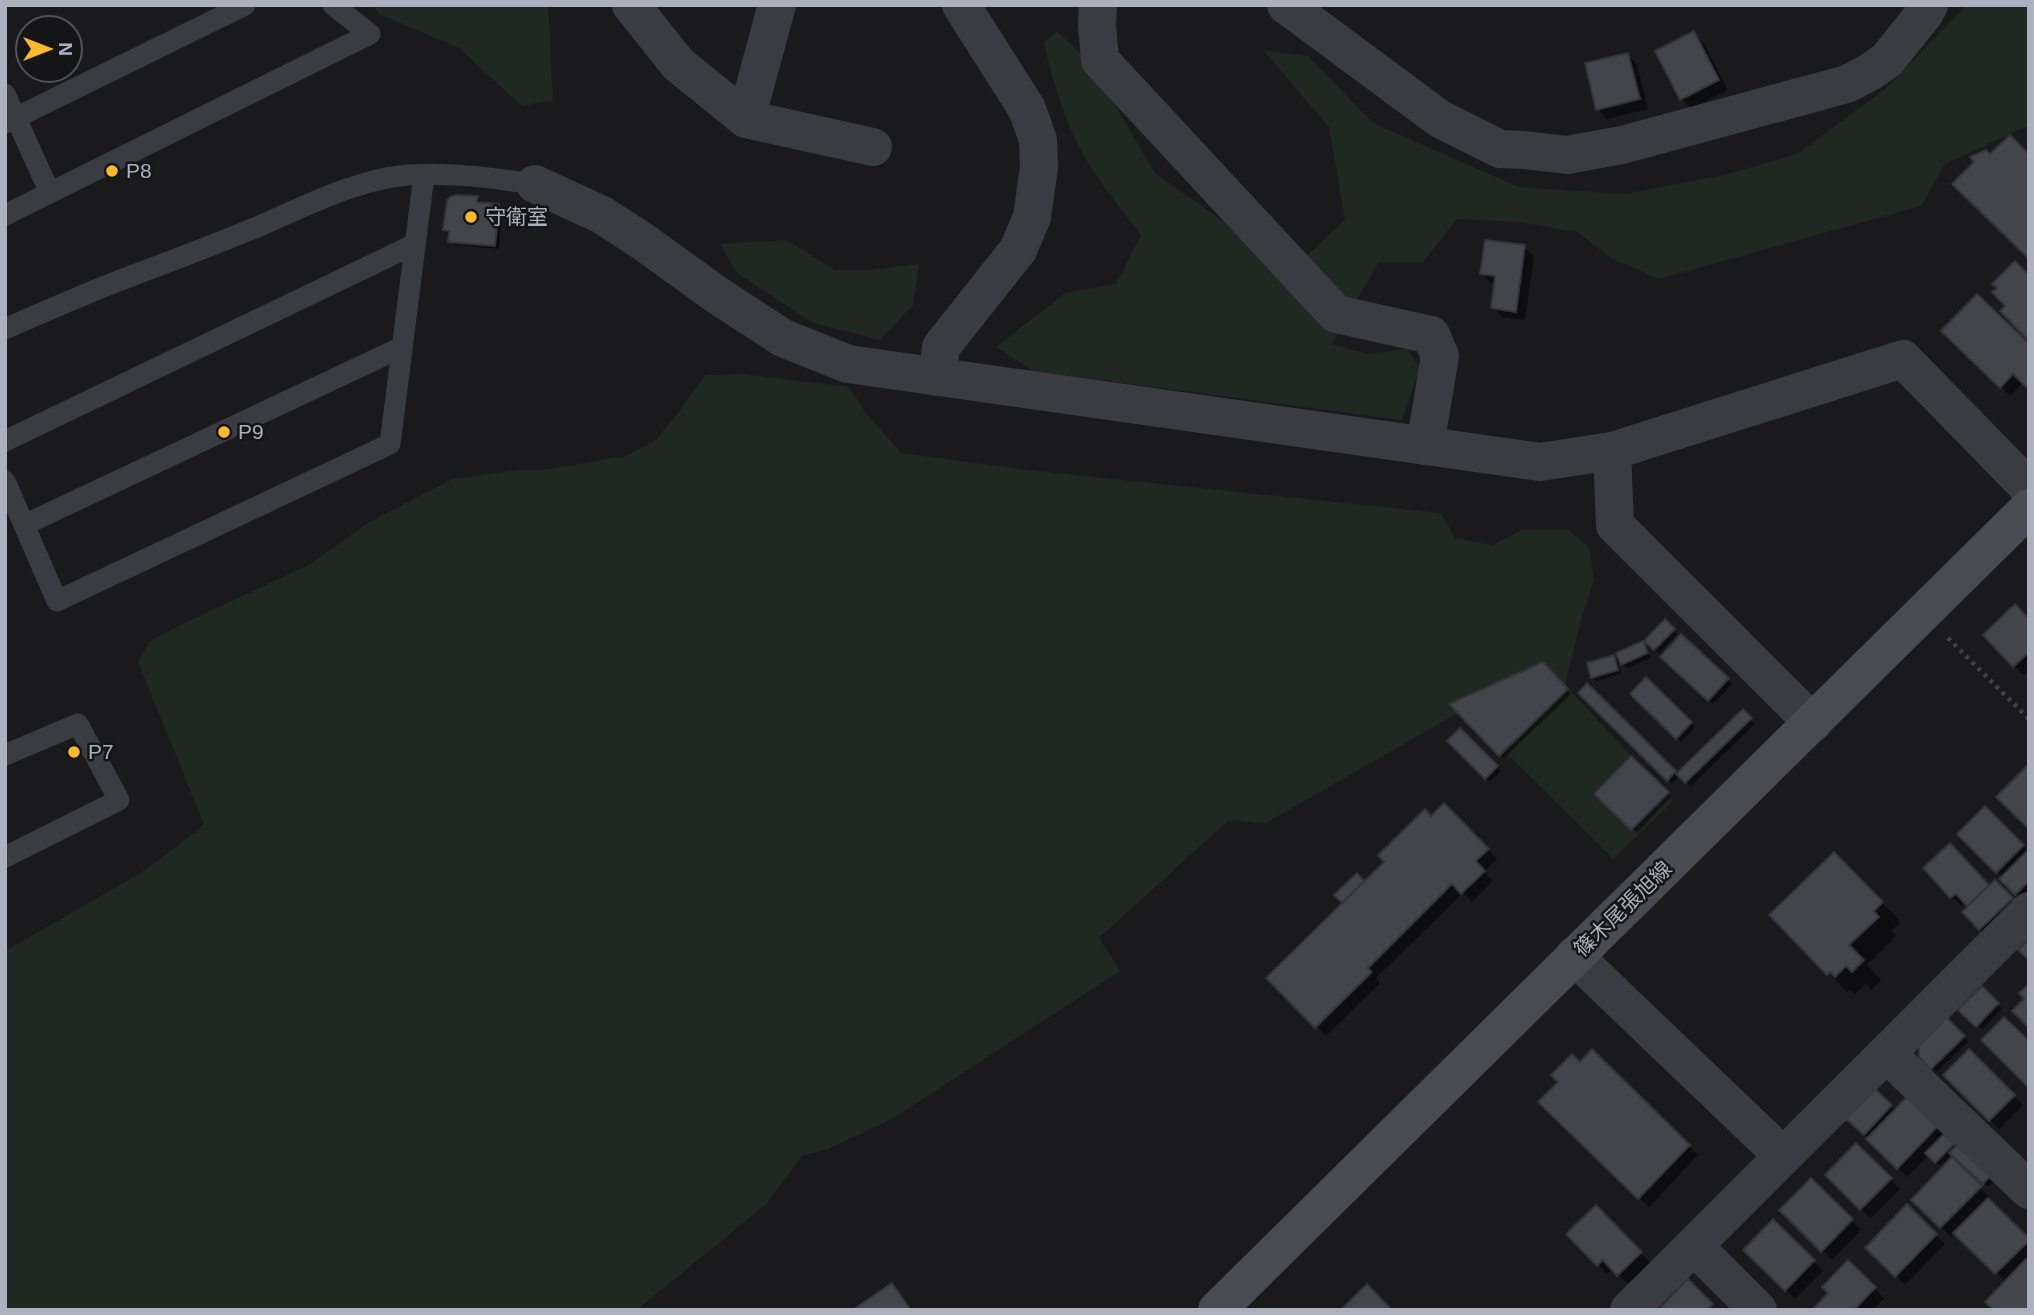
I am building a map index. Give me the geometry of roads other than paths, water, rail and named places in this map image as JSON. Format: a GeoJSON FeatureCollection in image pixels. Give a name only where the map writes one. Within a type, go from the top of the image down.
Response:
{"type":"FeatureCollection","features":[{"type":"Feature","properties":{"kind":"main road","name":"篠木尾張旭線"},"geometry":{"type":"LineString","coordinates":[[1217,1310],[2029,509]]}},
{"type":"Feature","properties":{"kind":"street"},"geometry":{"type":"LineString","coordinates":[[631,5],[678,64],[746,120],[873,148]]}},
{"type":"Feature","properties":{"kind":"street"},"geometry":{"type":"LineString","coordinates":[[746,120],[777,5]]}},
{"type":"Feature","properties":{"kind":"street"},"geometry":{"type":"LineString","coordinates":[[937,377],[941,347],[1018,250],[1032,217],[1040,167],[1038,140],[1027,109],[961,5]]}},
{"type":"Feature","properties":{"kind":"street"},"geometry":{"type":"LineString","coordinates":[[1098,5],[1100,60],[1336,314],[1432,335],[1440,356],[1425,446]]}},
{"type":"Feature","properties":{"kind":"street"},"geometry":{"type":"LineString","coordinates":[[1286,5],[1440,119],[1468,135],[1500,149],[1567,155],[1622,145],[1847,84],[1887,60],[1924,14],[1928,5]]}},
{"type":"Feature","properties":{"kind":"street"},"geometry":{"type":"LineString","coordinates":[[535,184],[602,215],[783,338],[848,364],[1540,462],[1612,451],[1903,359],[2029,488]]}},
{"type":"Feature","properties":{"kind":"street"},"geometry":{"type":"LineString","coordinates":[[1612,451],[1615,525],[1813,723]]}},
{"type":"Feature","properties":{"kind":"street"},"geometry":{"type":"LineString","coordinates":[[1629,1310],[2029,911]]}},
{"type":"Feature","properties":{"kind":"street"},"geometry":{"type":"LineString","coordinates":[[1574,956],[1783,1156]]}},
{"type":"Feature","properties":{"kind":"street"},"geometry":{"type":"LineString","coordinates":[[1887,1054],[2029,1190]]}},
{"type":"Feature","properties":{"kind":"street"},"geometry":{"type":"LineString","coordinates":[[1694,1246],[1758,1310]]}},
{"type":"Feature","properties":{"kind":"lane"},"geometry":{"type":"LineString","coordinates":[[11,120],[244,5]]}},
{"type":"Feature","properties":{"kind":"lane"},"geometry":{"type":"LineString","coordinates":[[5,215],[370,34],[333,5]]}},
{"type":"Feature","properties":{"kind":"lane"},"geometry":{"type":"LineString","coordinates":[[5,94],[11,120],[50,193]]}},
{"type":"Feature","properties":{"kind":"lane"},"geometry":{"type":"LineString","coordinates":[[5,328],[257,227],[321,198],[359,185],[424,175],[489,177],[535,184]]}},
{"type":"Feature","properties":{"kind":"lane"},"geometry":{"type":"LineString","coordinates":[[5,481],[57,601],[390,444],[424,175]]}},
{"type":"Feature","properties":{"kind":"lane"},"geometry":{"type":"LineString","coordinates":[[5,441],[415,244]]}},
{"type":"Feature","properties":{"kind":"lane"},"geometry":{"type":"LineString","coordinates":[[24,525],[402,347]]}},
{"type":"Feature","properties":{"kind":"lane"},"geometry":{"type":"LineString","coordinates":[[5,755],[78,724],[119,800],[5,857]]}},
{"type":"Feature","properties":{"kind":"place","name":"P8"},"geometry":{"type":"Point","coordinates":[112,171]}},
{"type":"Feature","properties":{"kind":"place","name":"守衛室"},"geometry":{"type":"Point","coordinates":[471,217]}},
{"type":"Feature","properties":{"kind":"place","name":"P9"},"geometry":{"type":"Point","coordinates":[224,432]}},
{"type":"Feature","properties":{"kind":"place","name":"P7"},"geometry":{"type":"Point","coordinates":[74,752]}}]}
